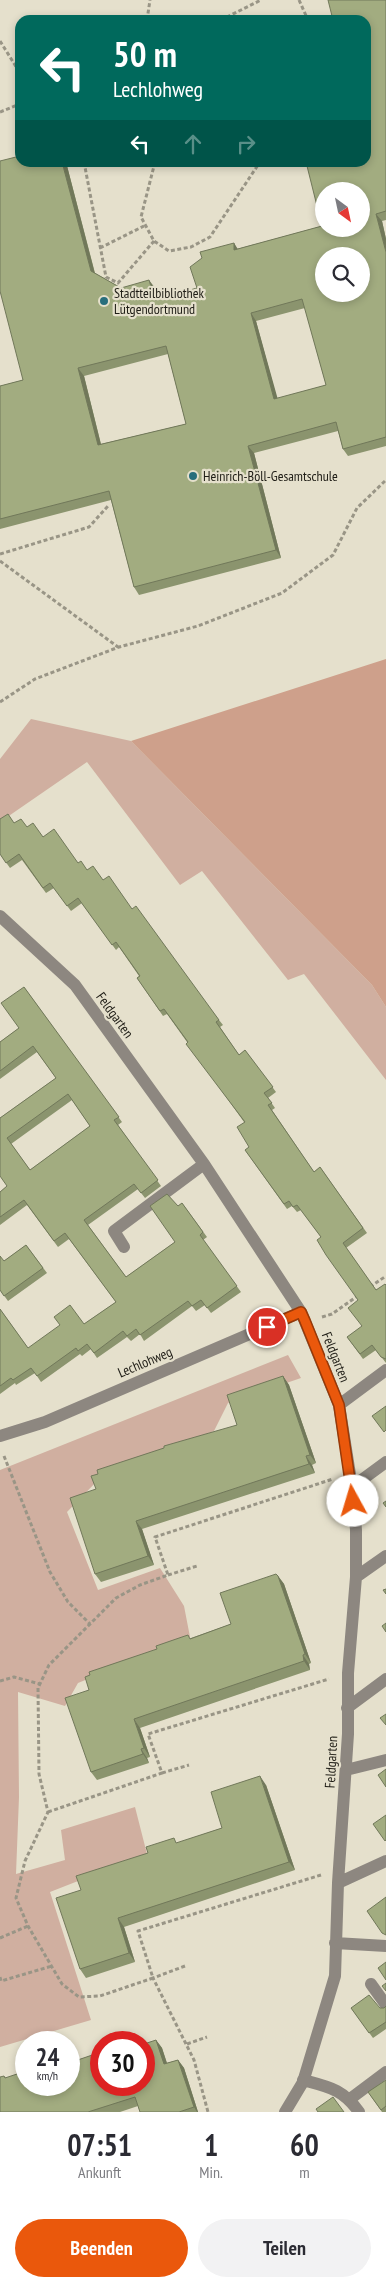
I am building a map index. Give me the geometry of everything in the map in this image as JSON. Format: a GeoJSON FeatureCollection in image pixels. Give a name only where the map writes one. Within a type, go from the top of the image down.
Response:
{"type":"FeatureCollection","features":[{"type":"Feature","properties":{"kind":"street","name":"Feldgarten"},"geometry":{"type":"LineString","coordinates":[[2,921],[75,985],[204,1164],[303,1317],[339,1405],[351,1480],[356,1530],[356,1577],[348,1673],[346,1770],[338,1883],[335,1976],[303,2080],[285,2112]]}},
{"type":"Feature","properties":{"kind":"street"},"geometry":{"type":"LineString","coordinates":[[124,1247],[114,1231],[204,1164]]}},
{"type":"Feature","properties":{"kind":"street","name":"Lechlohweg"},"geometry":{"type":"LineString","coordinates":[[0,1436],[45,1422],[303,1317]]}},
{"type":"Feature","properties":{"kind":"street"},"geometry":{"type":"LineString","coordinates":[[339,1405],[386,1370]]}},
{"type":"Feature","properties":{"kind":"street"},"geometry":{"type":"LineString","coordinates":[[351,1480],[386,1462]]}},
{"type":"Feature","properties":{"kind":"street"},"geometry":{"type":"LineString","coordinates":[[356,1577],[386,1556]]}},
{"type":"Feature","properties":{"kind":"street"},"geometry":{"type":"LineString","coordinates":[[347,1708],[386,1679]]}},
{"type":"Feature","properties":{"kind":"street"},"geometry":{"type":"LineString","coordinates":[[346,1770],[386,1760]]}},
{"type":"Feature","properties":{"kind":"street"},"geometry":{"type":"LineString","coordinates":[[338,1883],[386,1862]]}},
{"type":"Feature","properties":{"kind":"street"},"geometry":{"type":"LineString","coordinates":[[335,1943],[386,1946]]}},
{"type":"Feature","properties":{"kind":"street"},"geometry":{"type":"LineString","coordinates":[[371,1984],[386,2005]]}},
{"type":"Feature","properties":{"kind":"street"},"geometry":{"type":"LineString","coordinates":[[350,2099],[386,2072]]}},
{"type":"Feature","properties":{"kind":"street"},"geometry":{"type":"LineString","coordinates":[[303,2080],[335,2089],[350,2099],[359,2112]]}},
{"type":"Feature","properties":{"kind":"path"},"geometry":{"type":"LineString","coordinates":[[148,15],[150,0]]}},
{"type":"Feature","properties":{"kind":"path"},"geometry":{"type":"LineString","coordinates":[[231,15],[261,0]]}},
{"type":"Feature","properties":{"kind":"path"},"geometry":{"type":"LineString","coordinates":[[299,0],[306,15]]}},
{"type":"Feature","properties":{"kind":"path"},"geometry":{"type":"LineString","coordinates":[[0,41],[15,66]]}},
{"type":"Feature","properties":{"kind":"path"},"geometry":{"type":"LineString","coordinates":[[0,112],[15,106]]}},
{"type":"Feature","properties":{"kind":"path"},"geometry":{"type":"LineString","coordinates":[[85,167],[106,277],[118,283],[154,241]]}},
{"type":"Feature","properties":{"kind":"path"},"geometry":{"type":"LineString","coordinates":[[154,167],[141,217],[144,226],[154,241],[169,251],[190,247],[210,237],[257,167]]}},
{"type":"Feature","properties":{"kind":"path"},"geometry":{"type":"LineString","coordinates":[[100,248],[144,226]]}},
{"type":"Feature","properties":{"kind":"path"},"geometry":{"type":"LineString","coordinates":[[0,702],[35,679],[119,647],[198,626],[282,593],[333,555],[357,508],[386,480]]}},
{"type":"Feature","properties":{"kind":"path"},"geometry":{"type":"LineString","coordinates":[[0,554],[89,528],[108,506]]}},
{"type":"Feature","properties":{"kind":"path"},"geometry":{"type":"LineString","coordinates":[[0,562],[119,647]]}},
{"type":"Feature","properties":{"kind":"path"},"geometry":{"type":"LineString","coordinates":[[303,1317],[332,1314],[386,1276]]}},
{"type":"Feature","properties":{"kind":"path"},"geometry":{"type":"LineString","coordinates":[[4,1456],[50,1572],[68,1602],[90,1624]]}},
{"type":"Feature","properties":{"kind":"path"},"geometry":{"type":"LineString","coordinates":[[168,1575],[155,1537],[285,1493],[351,1480]]}},
{"type":"Feature","properties":{"kind":"path"},"geometry":{"type":"LineString","coordinates":[[184,1966],[100,1996],[79,1998],[62,1984],[28,1926],[16,1898],[25,1861],[48,1812],[39,1774],[38,1688],[49,1665],[116,1598],[140,1585],[197,1566]]}},
{"type":"Feature","properties":{"kind":"path"},"geometry":{"type":"LineString","coordinates":[[162,1773],[148,1734],[348,1673]]}},
{"type":"Feature","properties":{"kind":"path"},"geometry":{"type":"LineString","coordinates":[[0,1681],[14,1677],[40,1684]]}},
{"type":"Feature","properties":{"kind":"path"},"geometry":{"type":"LineString","coordinates":[[48,1812],[189,1765]]}},
{"type":"Feature","properties":{"kind":"path"},"geometry":{"type":"LineString","coordinates":[[208,2112],[187,2044],[153,1978],[138,1932],[339,1869]]}},
{"type":"Feature","properties":{"kind":"path"},"geometry":{"type":"LineString","coordinates":[[0,1938],[28,1926]]}},
{"type":"Feature","properties":{"kind":"path"},"geometry":{"type":"LineString","coordinates":[[0,1977],[1,1981],[52,1966]]}},
{"type":"Feature","properties":{"kind":"path"},"geometry":{"type":"LineString","coordinates":[[187,2044],[207,2037]]}},
{"type":"Feature","properties":{"kind":"shaded area"},"geometry":{"type":"Polygon","coordinates":[[[386,659],[386,1007],[372,985],[131,741],[386,659]]]}},
{"type":"Feature","properties":{"kind":"shaded area"},"geometry":{"type":"Polygon","coordinates":[[[31,719],[131,741],[372,985],[386,1007],[386,1080],[304,974],[288,980],[202,871],[180,885],[87,762],[0,822],[0,759],[31,719]]]}},
{"type":"Feature","properties":{"kind":"shaded area"},"geometry":{"type":"Polygon","coordinates":[[[288,1355],[301,1378],[228,1403],[214,1431],[99,1479],[67,1512],[98,1590],[160,1568],[184,1606],[190,1637],[78,1683],[65,1706],[18,1692],[19,1797],[16,1874],[65,1860],[61,1830],[135,1807],[147,1854],[50,1892],[91,2020],[54,2031],[15,2031],[15,2043],[0,2047],[0,1470],[288,1355]]]}},
{"type":"Feature","properties":{"kind":"building"},"geometry":{"type":"Polygon","coordinates":[[[328,0],[386,0],[386,211],[376,214],[386,252],[386,437],[343,449],[336,422],[248,446],[276,550],[134,587],[109,491],[0,519],[0,386],[23,380],[0,291],[0,161],[15,157],[15,167],[63,167],[91,271],[121,288],[149,280],[155,300],[197,288],[190,267],[202,258],[200,252],[234,243],[234,250],[315,228],[315,238],[370,238],[370,182],[315,182],[315,198],[307,167],[371,167],[371,15],[332,15],[328,0]],[[302,299],[251,313],[274,399],[326,385],[302,299]],[[166,346],[78,368],[98,445],[186,424],[166,346]]]}},
{"type":"Feature","properties":{"kind":"building"},"geometry":{"type":"Polygon","coordinates":[[[8,814],[14,823],[21,819],[27,827],[33,823],[43,837],[54,829],[78,863],[81,861],[87,870],[93,866],[103,880],[109,876],[132,909],[136,906],[219,1020],[216,1022],[239,1055],[245,1050],[273,1087],[264,1093],[272,1103],[268,1105],[314,1172],[320,1167],[363,1228],[343,1243],[376,1290],[386,1285],[386,1359],[381,1357],[372,1345],[360,1354],[347,1337],[362,1326],[348,1308],[358,1300],[317,1240],[321,1237],[297,1205],[293,1207],[289,1201],[284,1204],[245,1150],[249,1147],[237,1127],[245,1122],[186,1044],[188,1042],[164,1009],[160,1011],[137,978],[140,976],[116,942],[112,945],[78,898],[67,906],[50,883],[43,888],[19,854],[6,863],[0,854],[0,819],[8,814]]]}},
{"type":"Feature","properties":{"kind":"building"},"geometry":{"type":"Polygon","coordinates":[[[24,987],[119,1117],[114,1120],[158,1180],[141,1193],[134,1184],[84,1220],[126,1277],[175,1242],[150,1206],[167,1194],[178,1206],[182,1203],[203,1232],[200,1235],[237,1286],[207,1308],[201,1300],[192,1306],[188,1301],[140,1335],[136,1329],[127,1336],[123,1331],[94,1353],[87,1344],[78,1351],[76,1348],[37,1376],[31,1368],[0,1386],[0,1309],[28,1348],[60,1325],[54,1317],[70,1305],[84,1324],[116,1302],[65,1233],[54,1241],[24,1200],[0,1217],[0,1192],[7,1186],[0,1176],[0,1118],[56,1078],[33,1046],[0,1071],[0,1042],[19,1028],[1,1003],[24,987]],[[68,1094],[7,1138],[30,1170],[90,1126],[68,1094]]]}},
{"type":"Feature","properties":{"kind":"building"},"geometry":{"type":"Polygon","coordinates":[[[26,1245],[43,1268],[4,1296],[0,1290],[0,1256],[4,1261],[26,1245]]]}},
{"type":"Feature","properties":{"kind":"building"},"geometry":{"type":"Polygon","coordinates":[[[283,1376],[310,1455],[306,1456],[309,1464],[136,1521],[148,1556],[95,1574],[70,1498],[96,1489],[91,1476],[98,1474],[97,1470],[164,1448],[164,1446],[237,1425],[227,1395],[283,1376]]]}},
{"type":"Feature","properties":{"kind":"building"},"geometry":{"type":"Polygon","coordinates":[[[386,1406],[386,1430],[384,1432],[372,1416],[386,1406]]]}},
{"type":"Feature","properties":{"kind":"building"},"geometry":{"type":"Polygon","coordinates":[[[276,1574],[305,1654],[303,1655],[304,1661],[134,1719],[144,1748],[141,1749],[143,1754],[91,1772],[65,1698],[89,1690],[85,1677],[90,1675],[89,1672],[157,1649],[156,1646],[182,1637],[188,1635],[190,1639],[231,1624],[220,1593],[276,1574]]]}},
{"type":"Feature","properties":{"kind":"building"},"geometry":{"type":"Polygon","coordinates":[[[386,1623],[386,1632],[382,1626],[386,1623]]]}},
{"type":"Feature","properties":{"kind":"building"},"geometry":{"type":"Polygon","coordinates":[[[386,1714],[386,1725],[380,1718],[386,1714]]]}},
{"type":"Feature","properties":{"kind":"building"},"geometry":{"type":"Polygon","coordinates":[[[386,1769],[386,1787],[378,1775],[386,1769]]]}},
{"type":"Feature","properties":{"kind":"building"},"geometry":{"type":"Polygon","coordinates":[[[260,1776],[289,1862],[118,1918],[129,1953],[80,1969],[56,1898],[81,1890],[76,1876],[148,1853],[146,1847],[174,1838],[176,1843],[222,1828],[211,1792],[260,1776]]]}},
{"type":"Feature","properties":{"kind":"building"},"geometry":{"type":"Polygon","coordinates":[[[386,1815],[386,1840],[385,1841],[373,1824],[386,1815]]]}},
{"type":"Feature","properties":{"kind":"building"},"geometry":{"type":"Polygon","coordinates":[[[386,1897],[386,1935],[382,1933],[367,1911],[386,1897]]]}},
{"type":"Feature","properties":{"kind":"building"},"geometry":{"type":"Polygon","coordinates":[[[386,1962],[386,1980],[378,1968],[386,1962]]]}},
{"type":"Feature","properties":{"kind":"building"},"geometry":{"type":"Polygon","coordinates":[[[386,1983],[386,1991],[382,1986],[386,1983]]]}},
{"type":"Feature","properties":{"kind":"building"},"geometry":{"type":"Polygon","coordinates":[[[369,1995],[380,2008],[386,2006],[386,2022],[369,2033],[351,2008],[369,1995]]]}},
{"type":"Feature","properties":{"kind":"building"},"geometry":{"type":"Polygon","coordinates":[[[155,2040],[164,2064],[178,2060],[194,2107],[179,2112],[140,2112],[135,2097],[88,2112],[0,2112],[0,2077],[4,2076],[5,2078],[15,2075],[15,2096],[80,2096],[80,2059],[90,2056],[90,2096],[155,2096],[155,2040]]]}},
{"type":"Feature","properties":{"kind":"building"},"geometry":{"type":"Polygon","coordinates":[[[386,2080],[386,2106],[381,2110],[368,2092],[386,2080]]]}},
{"type":"Feature","properties":{"kind":"building"},"geometry":{"type":"Polygon","coordinates":[[[333,2097],[344,2112],[318,2112],[316,2109],[333,2097]]]}},
{"type":"Feature","properties":{"kind":"place","name":"Stadtteilbibliothek Lütgendortmund"},"geometry":{"type":"Point","coordinates":[104,301]}},
{"type":"Feature","properties":{"kind":"place","name":"Heinrich-Böll-Gesamtschule"},"geometry":{"type":"Point","coordinates":[193,476]}},
{"type":"Feature","properties":{"kind":"route"},"geometry":{"type":"LineString","coordinates":[[267,1327],[301,1312],[339,1405],[353,1501]]}}]}
